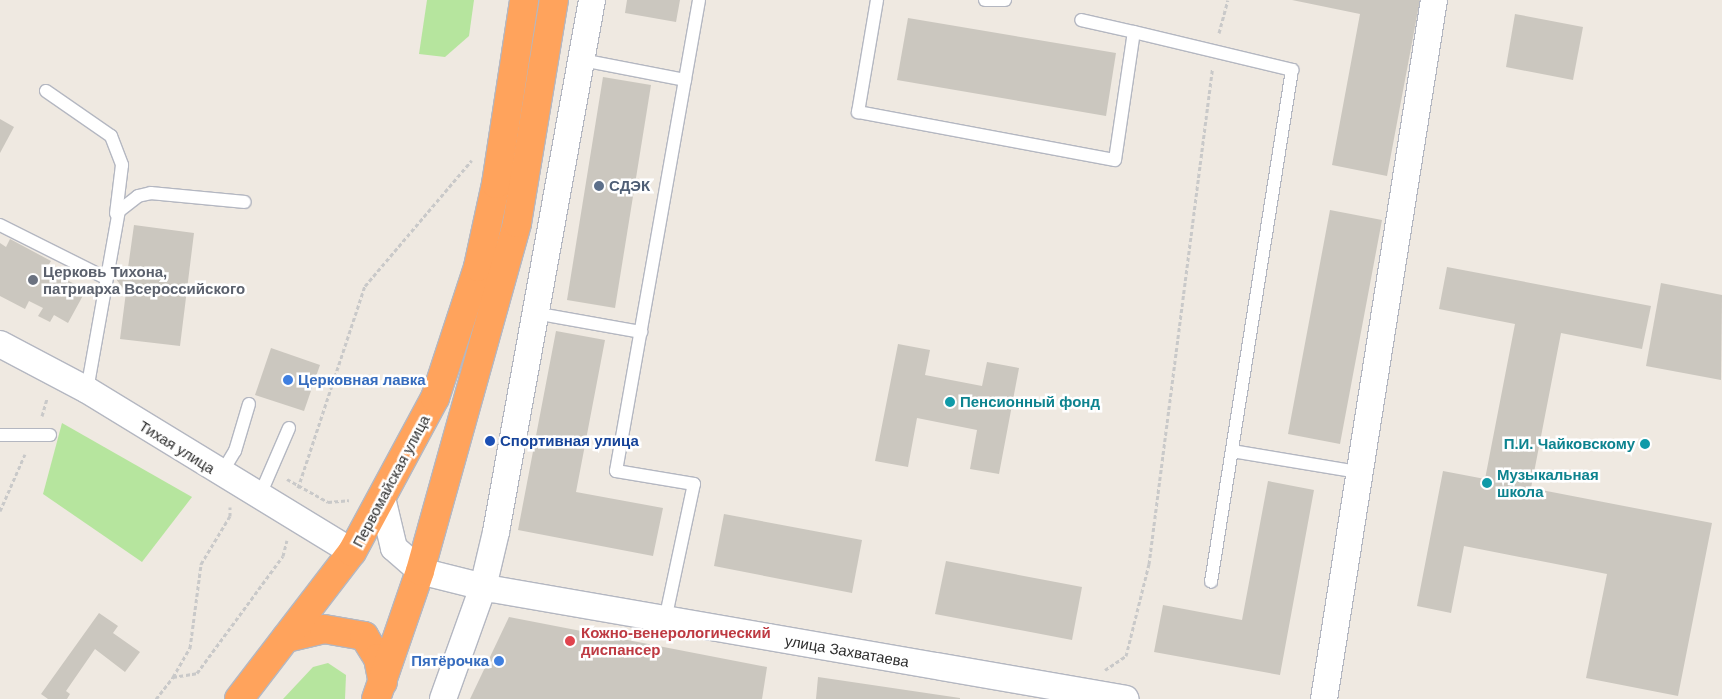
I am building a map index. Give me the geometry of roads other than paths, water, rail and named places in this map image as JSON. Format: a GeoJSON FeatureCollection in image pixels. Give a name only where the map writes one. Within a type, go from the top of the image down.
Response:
{"type":"FeatureCollection","features":[{"type":"Feature","properties":{"kind":"highway","name":"Первомайская улица"},"geometry":{"type":"LineString","coordinates":[[239,699],[352,552],[383,502],[454,350],[496,184],[524,0]]}},
{"type":"Feature","properties":{"kind":"highway"},"geometry":{"type":"LineString","coordinates":[[380,691],[420,571],[484,351],[518,223],[554,0]]}},
{"type":"Feature","properties":{"kind":"highway"},"geometry":{"type":"LineString","coordinates":[[286,638],[324,629],[364,636],[378,658],[380,691]]}},
{"type":"Feature","properties":{"kind":"street"},"geometry":{"type":"LineString","coordinates":[[444,699],[483,587],[592,0]]}},
{"type":"Feature","properties":{"kind":"street"},"geometry":{"type":"LineString","coordinates":[[1324,699],[1357,472],[1434,0]]}},
{"type":"Feature","properties":{"kind":"street","name":"Тихая улица"},"geometry":{"type":"LineString","coordinates":[[0,344],[87,390],[221,474],[287,509],[352,552]]}},
{"type":"Feature","properties":{"kind":"street"},"geometry":{"type":"LineString","coordinates":[[383,502],[394,548],[420,571]]}},
{"type":"Feature","properties":{"kind":"street","name":"улица Захватаева"},"geometry":{"type":"LineString","coordinates":[[420,571],[483,587],[665,620],[1126,699]]}},
{"type":"Feature","properties":{"kind":"lane"},"geometry":{"type":"LineString","coordinates":[[665,620],[694,484],[616,471],[699,0]]}},
{"type":"Feature","properties":{"kind":"lane"},"geometry":{"type":"LineString","coordinates":[[877,0],[858,112],[1115,160],[1134,32]]}},
{"type":"Feature","properties":{"kind":"lane"},"geometry":{"type":"LineString","coordinates":[[985,0],[1005,0]]}},
{"type":"Feature","properties":{"kind":"lane"},"geometry":{"type":"LineString","coordinates":[[1082,20],[1214,53],[1292,70],[1210,582]]}},
{"type":"Feature","properties":{"kind":"lane"},"geometry":{"type":"LineString","coordinates":[[582,60],[685,80]]}},
{"type":"Feature","properties":{"kind":"lane"},"geometry":{"type":"LineString","coordinates":[[46,91],[111,136],[122,165],[106,278],[87,390]]}},
{"type":"Feature","properties":{"kind":"lane"},"geometry":{"type":"LineString","coordinates":[[114,226],[119,211],[138,196],[245,202]]}},
{"type":"Feature","properties":{"kind":"lane"},"geometry":{"type":"LineString","coordinates":[[0,225],[106,278]]}},
{"type":"Feature","properties":{"kind":"lane"},"geometry":{"type":"LineString","coordinates":[[534,313],[641,332]]}},
{"type":"Feature","properties":{"kind":"lane"},"geometry":{"type":"LineString","coordinates":[[221,474],[235,452],[249,404]]}},
{"type":"Feature","properties":{"kind":"lane"},"geometry":{"type":"LineString","coordinates":[[260,495],[289,428]]}},
{"type":"Feature","properties":{"kind":"lane"},"geometry":{"type":"LineString","coordinates":[[0,435],[50,436]]}},
{"type":"Feature","properties":{"kind":"lane"},"geometry":{"type":"LineString","coordinates":[[1232,451],[1357,472]]}},
{"type":"Feature","properties":{"kind":"place","name":"СДЭК"},"geometry":{"type":"Point","coordinates":[599,186]}},
{"type":"Feature","properties":{"kind":"place","name":"Церковь Тихона, патриарха Всероссийского"},"geometry":{"type":"Point","coordinates":[33,280]}},
{"type":"Feature","properties":{"kind":"place","name":"Церковная лавка"},"geometry":{"type":"Point","coordinates":[288,380]}},
{"type":"Feature","properties":{"kind":"place","name":"Пенсионный фонд"},"geometry":{"type":"Point","coordinates":[950,402]}},
{"type":"Feature","properties":{"kind":"place","name":"Спортивная улица"},"geometry":{"type":"Point","coordinates":[490,441]}},
{"type":"Feature","properties":{"kind":"place","name":"П.И. Чайковскому"},"geometry":{"type":"Point","coordinates":[1645,444]}},
{"type":"Feature","properties":{"kind":"place","name":"Музыкальная школа"},"geometry":{"type":"Point","coordinates":[1487,483]}},
{"type":"Feature","properties":{"kind":"place","name":"Кожно-венерологический диспансер"},"geometry":{"type":"Point","coordinates":[570,641]}},
{"type":"Feature","properties":{"kind":"place","name":"Пятёрочка"},"geometry":{"type":"Point","coordinates":[499,661]}}]}
